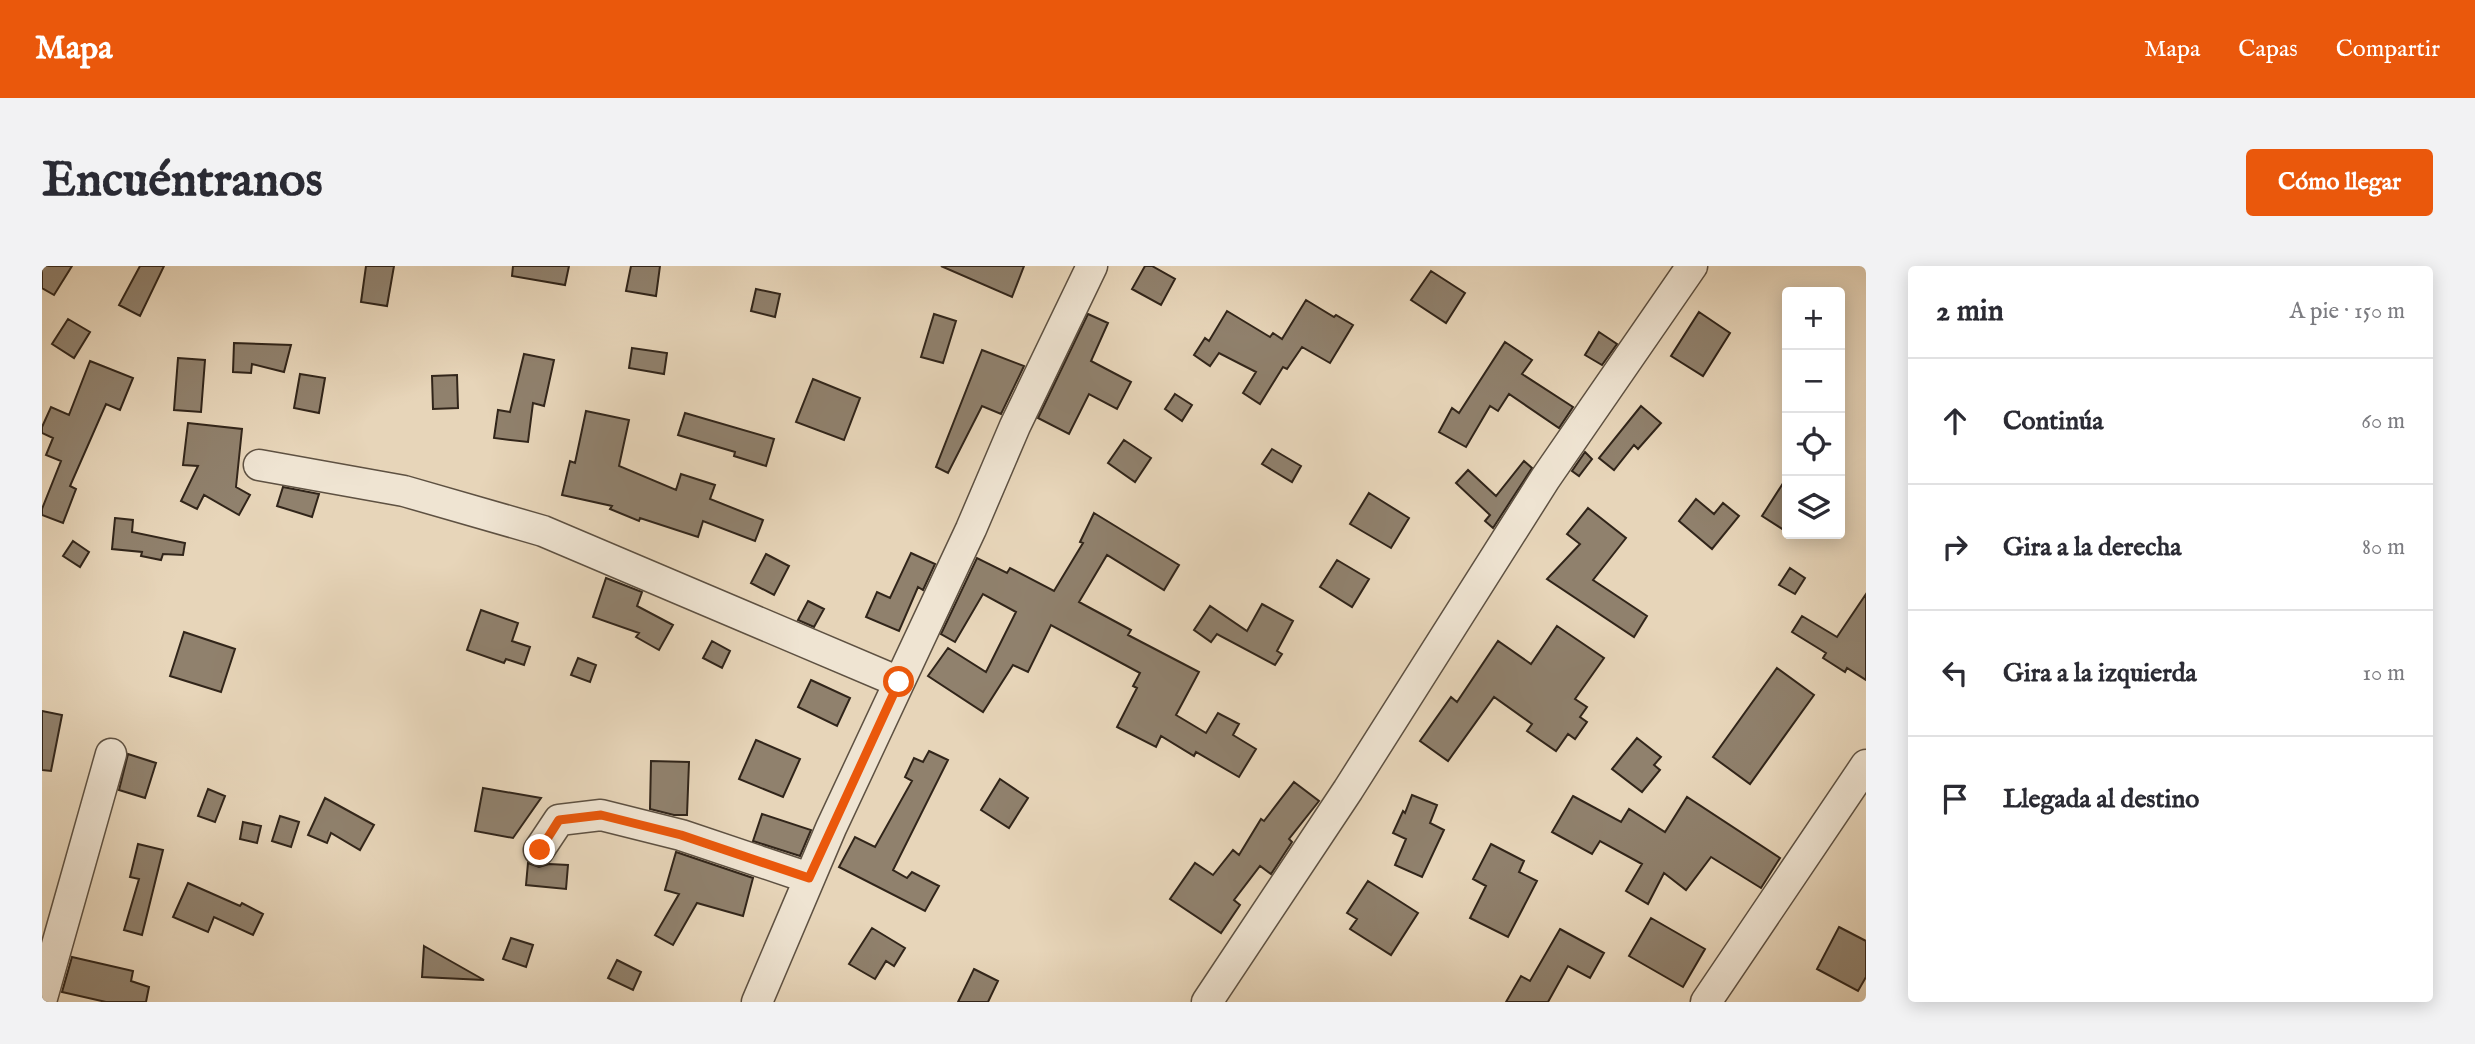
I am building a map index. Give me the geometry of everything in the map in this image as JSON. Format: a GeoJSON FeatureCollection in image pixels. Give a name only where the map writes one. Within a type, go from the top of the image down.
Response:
{"type":"FeatureCollection","features":[{"type":"Feature","properties":{"kind":"street"},"geometry":{"type":"LineString","coordinates":[[757,1002],[809,878],[971,529],[1015,426],[1092,266]]}},
{"type":"Feature","properties":{"kind":"street"},"geometry":{"type":"LineString","coordinates":[[1208,1002],[1348,790],[1545,479],[1692,266]]}},
{"type":"Feature","properties":{"kind":"street"},"geometry":{"type":"LineString","coordinates":[[259,465],[404,491],[543,531],[899,682]]}},
{"type":"Feature","properties":{"kind":"street"},"geometry":{"type":"LineString","coordinates":[[42,998],[111,754]]}},
{"type":"Feature","properties":{"kind":"street"},"geometry":{"type":"LineString","coordinates":[[1706,1002],[1866,765]]}},
{"type":"Feature","properties":{"kind":"street"},"geometry":{"type":"LineString","coordinates":[[540,850],[559,820],[601,815],[681,835],[809,878]]}},
{"type":"Feature","properties":{"kind":"building"},"geometry":{"type":"Polygon","coordinates":[[[42,266],[72,266],[54,295],[42,288],[42,266]]]}},
{"type":"Feature","properties":{"kind":"building"},"geometry":{"type":"Polygon","coordinates":[[[140,266],[164,266],[140,316],[119,305],[140,266]]]}},
{"type":"Feature","properties":{"kind":"building"},"geometry":{"type":"Polygon","coordinates":[[[366,266],[394,266],[387,306],[361,302],[366,266]]]}},
{"type":"Feature","properties":{"kind":"building"},"geometry":{"type":"Polygon","coordinates":[[[513,266],[569,266],[565,285],[512,276],[513,266]]]}},
{"type":"Feature","properties":{"kind":"building"},"geometry":{"type":"Polygon","coordinates":[[[631,266],[660,266],[656,296],[626,291],[631,266]]]}},
{"type":"Feature","properties":{"kind":"building"},"geometry":{"type":"Polygon","coordinates":[[[941,266],[1024,266],[1012,297],[941,266]]]}},
{"type":"Feature","properties":{"kind":"building"},"geometry":{"type":"Polygon","coordinates":[[[1145,266],[1152,266],[1175,279],[1161,305],[1132,289],[1145,266]]]}},
{"type":"Feature","properties":{"kind":"building"},"geometry":{"type":"Polygon","coordinates":[[[1431,271],[1465,293],[1446,323],[1411,300],[1431,271]]]}},
{"type":"Feature","properties":{"kind":"building"},"geometry":{"type":"Polygon","coordinates":[[[756,289],[780,294],[775,317],[751,311],[756,289]]]}},
{"type":"Feature","properties":{"kind":"building"},"geometry":{"type":"Polygon","coordinates":[[[1306,300],[1353,325],[1330,363],[1302,347],[1287,369],[1283,367],[1260,404],[1243,393],[1256,372],[1219,353],[1210,366],[1194,355],[1205,338],[1209,341],[1227,311],[1270,337],[1273,333],[1282,339],[1306,300]]]}},
{"type":"Feature","properties":{"kind":"building"},"geometry":{"type":"Polygon","coordinates":[[[1699,312],[1730,333],[1703,376],[1671,356],[1699,312]]]}},
{"type":"Feature","properties":{"kind":"building"},"geometry":{"type":"Polygon","coordinates":[[[934,314],[956,321],[943,363],[921,357],[934,314]]]}},
{"type":"Feature","properties":{"kind":"building"},"geometry":{"type":"Polygon","coordinates":[[[1088,314],[1108,323],[1091,361],[1131,382],[1117,409],[1089,394],[1069,434],[1038,418],[1088,314]]]}},
{"type":"Feature","properties":{"kind":"building"},"geometry":{"type":"Polygon","coordinates":[[[68,319],[90,332],[74,358],[52,344],[68,319]]]}},
{"type":"Feature","properties":{"kind":"building"},"geometry":{"type":"Polygon","coordinates":[[[1599,332],[1617,344],[1602,365],[1585,355],[1599,332]]]}},
{"type":"Feature","properties":{"kind":"building"},"geometry":{"type":"Polygon","coordinates":[[[1505,342],[1532,360],[1522,374],[1573,407],[1559,428],[1509,394],[1498,411],[1490,406],[1466,447],[1439,432],[1452,408],[1459,413],[1505,342]]]}},
{"type":"Feature","properties":{"kind":"building"},"geometry":{"type":"Polygon","coordinates":[[[234,343],[291,345],[284,372],[252,364],[251,373],[233,372],[234,343]]]}},
{"type":"Feature","properties":{"kind":"building"},"geometry":{"type":"Polygon","coordinates":[[[632,348],[667,353],[664,374],[629,368],[632,348]]]}},
{"type":"Feature","properties":{"kind":"building"},"geometry":{"type":"Polygon","coordinates":[[[982,350],[1024,366],[1001,414],[982,406],[948,473],[936,467],[982,350]]]}},
{"type":"Feature","properties":{"kind":"building"},"geometry":{"type":"Polygon","coordinates":[[[524,354],[554,360],[544,406],[533,403],[528,442],[494,438],[498,410],[510,412],[524,354]]]}},
{"type":"Feature","properties":{"kind":"building"},"geometry":{"type":"Polygon","coordinates":[[[178,358],[205,360],[201,412],[174,410],[178,358]]]}},
{"type":"Feature","properties":{"kind":"building"},"geometry":{"type":"Polygon","coordinates":[[[90,361],[133,378],[120,410],[106,404],[70,486],[76,489],[63,523],[42,515],[61,461],[46,455],[53,438],[42,433],[42,427],[51,407],[69,415],[90,361]]]}},
{"type":"Feature","properties":{"kind":"building"},"geometry":{"type":"Polygon","coordinates":[[[300,374],[325,378],[319,413],[294,408],[300,374]]]}},
{"type":"Feature","properties":{"kind":"building"},"geometry":{"type":"Polygon","coordinates":[[[457,375],[458,408],[433,409],[432,376],[457,375]]]}},
{"type":"Feature","properties":{"kind":"building"},"geometry":{"type":"Polygon","coordinates":[[[813,379],[860,398],[844,440],[796,422],[813,379]]]}},
{"type":"Feature","properties":{"kind":"building"},"geometry":{"type":"Polygon","coordinates":[[[1175,394],[1192,405],[1182,421],[1165,409],[1175,394]]]}},
{"type":"Feature","properties":{"kind":"building"},"geometry":{"type":"Polygon","coordinates":[[[1641,406],[1661,423],[1638,449],[1634,445],[1614,470],[1599,458],[1641,406]]]}},
{"type":"Feature","properties":{"kind":"building"},"geometry":{"type":"Polygon","coordinates":[[[586,411],[629,420],[619,466],[676,490],[681,474],[715,485],[710,499],[763,520],[755,541],[703,521],[698,537],[640,518],[639,521],[610,509],[612,506],[562,495],[570,461],[575,463],[586,411]]]}},
{"type":"Feature","properties":{"kind":"building"},"geometry":{"type":"Polygon","coordinates":[[[685,413],[774,439],[766,466],[734,456],[735,452],[678,435],[685,413]]]}},
{"type":"Feature","properties":{"kind":"building"},"geometry":{"type":"Polygon","coordinates":[[[188,423],[242,429],[236,487],[250,495],[239,515],[204,495],[197,509],[181,501],[198,466],[183,465],[188,423]]]}},
{"type":"Feature","properties":{"kind":"building"},"geometry":{"type":"Polygon","coordinates":[[[1124,440],[1151,458],[1135,482],[1108,463],[1124,440]]]}},
{"type":"Feature","properties":{"kind":"building"},"geometry":{"type":"Polygon","coordinates":[[[1272,449],[1301,466],[1292,482],[1262,464],[1272,449]]]}},
{"type":"Feature","properties":{"kind":"building"},"geometry":{"type":"Polygon","coordinates":[[[1585,452],[1592,459],[1579,476],[1572,471],[1585,452]]]}},
{"type":"Feature","properties":{"kind":"building"},"geometry":{"type":"Polygon","coordinates":[[[1524,461],[1532,468],[1493,528],[1485,521],[1490,515],[1456,483],[1468,470],[1496,496],[1524,461]]]}},
{"type":"Feature","properties":{"kind":"building"},"geometry":{"type":"Polygon","coordinates":[[[1782,485],[1782,529],[1762,516],[1782,485]]]}},
{"type":"Feature","properties":{"kind":"building"},"geometry":{"type":"Polygon","coordinates":[[[283,487],[319,494],[312,517],[277,506],[283,487]]]}},
{"type":"Feature","properties":{"kind":"building"},"geometry":{"type":"Polygon","coordinates":[[[1369,493],[1409,518],[1391,548],[1350,524],[1369,493]]]}},
{"type":"Feature","properties":{"kind":"building"},"geometry":{"type":"Polygon","coordinates":[[[1696,499],[1714,514],[1723,503],[1739,516],[1712,549],[1679,521],[1696,499]]]}},
{"type":"Feature","properties":{"kind":"building"},"geometry":{"type":"Polygon","coordinates":[[[1588,508],[1626,538],[1593,580],[1647,616],[1634,637],[1547,579],[1580,544],[1567,534],[1588,508]]]}},
{"type":"Feature","properties":{"kind":"building"},"geometry":{"type":"Polygon","coordinates":[[[1094,513],[1179,565],[1164,590],[1107,555],[1079,602],[1131,630],[1128,635],[1199,672],[1176,715],[1206,733],[1218,713],[1239,724],[1233,735],[1256,749],[1239,777],[1196,752],[1194,756],[1161,736],[1156,747],[1117,727],[1137,688],[1133,686],[1140,673],[1051,625],[1028,672],[1013,665],[983,712],[928,676],[948,648],[986,672],[1016,612],[983,594],[955,642],[941,634],[977,558],[1007,573],[1010,568],[1054,591],[1083,543],[1080,542],[1094,513]]]}},
{"type":"Feature","properties":{"kind":"building"},"geometry":{"type":"Polygon","coordinates":[[[115,518],[133,520],[132,532],[185,543],[183,555],[163,554],[161,560],[141,556],[142,552],[112,549],[115,518]]]}},
{"type":"Feature","properties":{"kind":"building"},"geometry":{"type":"Polygon","coordinates":[[[73,541],[89,552],[80,567],[63,556],[73,541]]]}},
{"type":"Feature","properties":{"kind":"building"},"geometry":{"type":"Polygon","coordinates":[[[911,553],[935,564],[923,590],[918,587],[899,631],[866,617],[877,592],[890,598],[911,553]]]}},
{"type":"Feature","properties":{"kind":"building"},"geometry":{"type":"Polygon","coordinates":[[[766,554],[789,566],[774,595],[751,583],[766,554]]]}},
{"type":"Feature","properties":{"kind":"building"},"geometry":{"type":"Polygon","coordinates":[[[1337,560],[1369,579],[1352,607],[1320,587],[1337,560]]]}},
{"type":"Feature","properties":{"kind":"building"},"geometry":{"type":"Polygon","coordinates":[[[1790,568],[1805,578],[1795,594],[1779,585],[1790,568]]]}},
{"type":"Feature","properties":{"kind":"building"},"geometry":{"type":"Polygon","coordinates":[[[606,578],[642,592],[637,606],[673,625],[659,650],[636,637],[639,633],[593,617],[606,578]]]}},
{"type":"Feature","properties":{"kind":"building"},"geometry":{"type":"Polygon","coordinates":[[[1866,594],[1866,680],[1847,668],[1845,672],[1823,658],[1826,653],[1792,632],[1802,616],[1837,637],[1866,594]]]}},
{"type":"Feature","properties":{"kind":"building"},"geometry":{"type":"Polygon","coordinates":[[[808,601],[824,609],[814,627],[798,620],[808,601]]]}},
{"type":"Feature","properties":{"kind":"building"},"geometry":{"type":"Polygon","coordinates":[[[1262,604],[1293,621],[1277,651],[1282,654],[1275,665],[1217,634],[1211,642],[1194,630],[1210,606],[1247,631],[1262,604]]]}},
{"type":"Feature","properties":{"kind":"building"},"geometry":{"type":"Polygon","coordinates":[[[481,610],[518,623],[512,641],[530,647],[524,665],[506,659],[504,663],[467,650],[481,610]]]}},
{"type":"Feature","properties":{"kind":"building"},"geometry":{"type":"Polygon","coordinates":[[[1557,626],[1604,658],[1575,699],[1587,707],[1580,717],[1587,722],[1575,739],[1568,734],[1556,751],[1527,731],[1532,724],[1494,697],[1448,761],[1420,741],[1451,697],[1457,702],[1498,641],[1531,664],[1557,626]]]}},
{"type":"Feature","properties":{"kind":"building"},"geometry":{"type":"Polygon","coordinates":[[[184,632],[235,649],[221,692],[170,676],[184,632]]]}},
{"type":"Feature","properties":{"kind":"building"},"geometry":{"type":"Polygon","coordinates":[[[712,641],[730,651],[722,668],[703,658],[712,641]]]}},
{"type":"Feature","properties":{"kind":"building"},"geometry":{"type":"Polygon","coordinates":[[[578,658],[596,665],[590,682],[571,675],[578,658]]]}},
{"type":"Feature","properties":{"kind":"building"},"geometry":{"type":"Polygon","coordinates":[[[1777,668],[1814,695],[1750,784],[1713,757],[1777,668]]]}},
{"type":"Feature","properties":{"kind":"building"},"geometry":{"type":"Polygon","coordinates":[[[811,680],[850,698],[837,726],[798,707],[811,680]]]}},
{"type":"Feature","properties":{"kind":"building"},"geometry":{"type":"Polygon","coordinates":[[[42,711],[62,715],[51,771],[42,770],[42,711]]]}},
{"type":"Feature","properties":{"kind":"building"},"geometry":{"type":"Polygon","coordinates":[[[1637,738],[1661,757],[1654,765],[1660,770],[1642,792],[1612,769],[1637,738]]]}},
{"type":"Feature","properties":{"kind":"building"},"geometry":{"type":"Polygon","coordinates":[[[756,740],[800,759],[783,797],[739,779],[756,740]]]}},
{"type":"Feature","properties":{"kind":"building"},"geometry":{"type":"Polygon","coordinates":[[[929,751],[948,760],[893,870],[907,878],[912,872],[939,886],[925,911],[839,867],[855,837],[875,847],[912,781],[905,777],[914,758],[923,762],[929,751]]]}},
{"type":"Feature","properties":{"kind":"building"},"geometry":{"type":"Polygon","coordinates":[[[128,754],[156,763],[145,798],[119,790],[128,754]]]}},
{"type":"Feature","properties":{"kind":"building"},"geometry":{"type":"Polygon","coordinates":[[[651,761],[689,762],[687,815],[650,809],[651,761]]]}},
{"type":"Feature","properties":{"kind":"building"},"geometry":{"type":"Polygon","coordinates":[[[1000,779],[1028,798],[1009,828],[981,810],[1000,779]]]}},
{"type":"Feature","properties":{"kind":"building"},"geometry":{"type":"Polygon","coordinates":[[[1294,782],[1319,801],[1289,839],[1292,842],[1271,874],[1260,866],[1234,900],[1240,905],[1221,933],[1170,899],[1195,863],[1213,875],[1233,850],[1239,855],[1261,819],[1264,821],[1294,782]]]}},
{"type":"Feature","properties":{"kind":"building"},"geometry":{"type":"Polygon","coordinates":[[[483,788],[541,798],[513,838],[475,831],[483,788]]]}},
{"type":"Feature","properties":{"kind":"building"},"geometry":{"type":"Polygon","coordinates":[[[208,789],[225,796],[215,822],[198,816],[208,789]]]}},
{"type":"Feature","properties":{"kind":"building"},"geometry":{"type":"Polygon","coordinates":[[[1412,795],[1437,805],[1430,823],[1444,830],[1422,877],[1395,865],[1406,839],[1393,833],[1412,795]]]}},
{"type":"Feature","properties":{"kind":"building"},"geometry":{"type":"Polygon","coordinates":[[[1573,796],[1621,822],[1629,809],[1665,832],[1687,797],[1780,858],[1761,888],[1711,857],[1686,890],[1664,873],[1648,904],[1626,891],[1642,864],[1600,841],[1592,854],[1552,832],[1573,796]]]}},
{"type":"Feature","properties":{"kind":"building"},"geometry":{"type":"Polygon","coordinates":[[[325,798],[374,825],[360,850],[331,833],[327,843],[308,835],[325,798]]]}},
{"type":"Feature","properties":{"kind":"building"},"geometry":{"type":"Polygon","coordinates":[[[762,814],[811,830],[800,856],[753,841],[762,814]]]}},
{"type":"Feature","properties":{"kind":"building"},"geometry":{"type":"Polygon","coordinates":[[[280,816],[299,822],[291,847],[272,841],[280,816]]]}},
{"type":"Feature","properties":{"kind":"building"},"geometry":{"type":"Polygon","coordinates":[[[243,822],[261,826],[257,843],[240,839],[243,822]]]}},
{"type":"Feature","properties":{"kind":"building"},"geometry":{"type":"Polygon","coordinates":[[[138,844],[163,850],[142,935],[124,930],[139,879],[130,877],[138,844]]]}},
{"type":"Feature","properties":{"kind":"building"},"geometry":{"type":"Polygon","coordinates":[[[1491,844],[1524,861],[1519,872],[1537,881],[1508,937],[1470,918],[1486,886],[1473,879],[1491,844]]]}},
{"type":"Feature","properties":{"kind":"building"},"geometry":{"type":"Polygon","coordinates":[[[676,852],[753,878],[743,916],[697,903],[673,945],[655,935],[679,894],[665,890],[676,852]]]}},
{"type":"Feature","properties":{"kind":"building"},"geometry":{"type":"Polygon","coordinates":[[[528,863],[539,867],[549,864],[568,865],[566,889],[526,885],[528,863]]]}},
{"type":"Feature","properties":{"kind":"building"},"geometry":{"type":"Polygon","coordinates":[[[1368,881],[1418,913],[1391,955],[1350,929],[1357,919],[1347,913],[1368,881]]]}},
{"type":"Feature","properties":{"kind":"building"},"geometry":{"type":"Polygon","coordinates":[[[188,883],[240,906],[242,903],[263,914],[253,935],[214,917],[208,932],[173,917],[188,883]]]}},
{"type":"Feature","properties":{"kind":"building"},"geometry":{"type":"Polygon","coordinates":[[[1651,918],[1705,949],[1683,987],[1629,956],[1651,918]]]}},
{"type":"Feature","properties":{"kind":"building"},"geometry":{"type":"Polygon","coordinates":[[[1839,927],[1866,941],[1866,977],[1858,991],[1817,969],[1839,927]]]}},
{"type":"Feature","properties":{"kind":"building"},"geometry":{"type":"Polygon","coordinates":[[[872,928],[905,948],[894,966],[886,961],[875,979],[849,964],[872,928]]]}},
{"type":"Feature","properties":{"kind":"building"},"geometry":{"type":"Polygon","coordinates":[[[1560,929],[1604,953],[1590,978],[1568,966],[1548,1002],[1506,1002],[1521,976],[1530,981],[1560,929]]]}},
{"type":"Feature","properties":{"kind":"building"},"geometry":{"type":"Polygon","coordinates":[[[511,938],[533,945],[526,967],[503,959],[511,938]]]}},
{"type":"Feature","properties":{"kind":"building"},"geometry":{"type":"Polygon","coordinates":[[[424,946],[484,980],[422,977],[424,946]]]}},
{"type":"Feature","properties":{"kind":"building"},"geometry":{"type":"Polygon","coordinates":[[[72,957],[133,971],[131,981],[149,987],[146,1002],[106,1002],[62,992],[72,957]]]}},
{"type":"Feature","properties":{"kind":"building"},"geometry":{"type":"Polygon","coordinates":[[[617,960],[641,972],[633,990],[608,978],[617,960]]]}},
{"type":"Feature","properties":{"kind":"building"},"geometry":{"type":"Polygon","coordinates":[[[974,969],[998,981],[988,1002],[958,1002],[974,969]]]}},
{"type":"Feature","properties":{"kind":"route"},"geometry":{"type":"LineString","coordinates":[[540,850],[559,820],[601,815],[681,835],[809,878],[899,682]]}}]}
